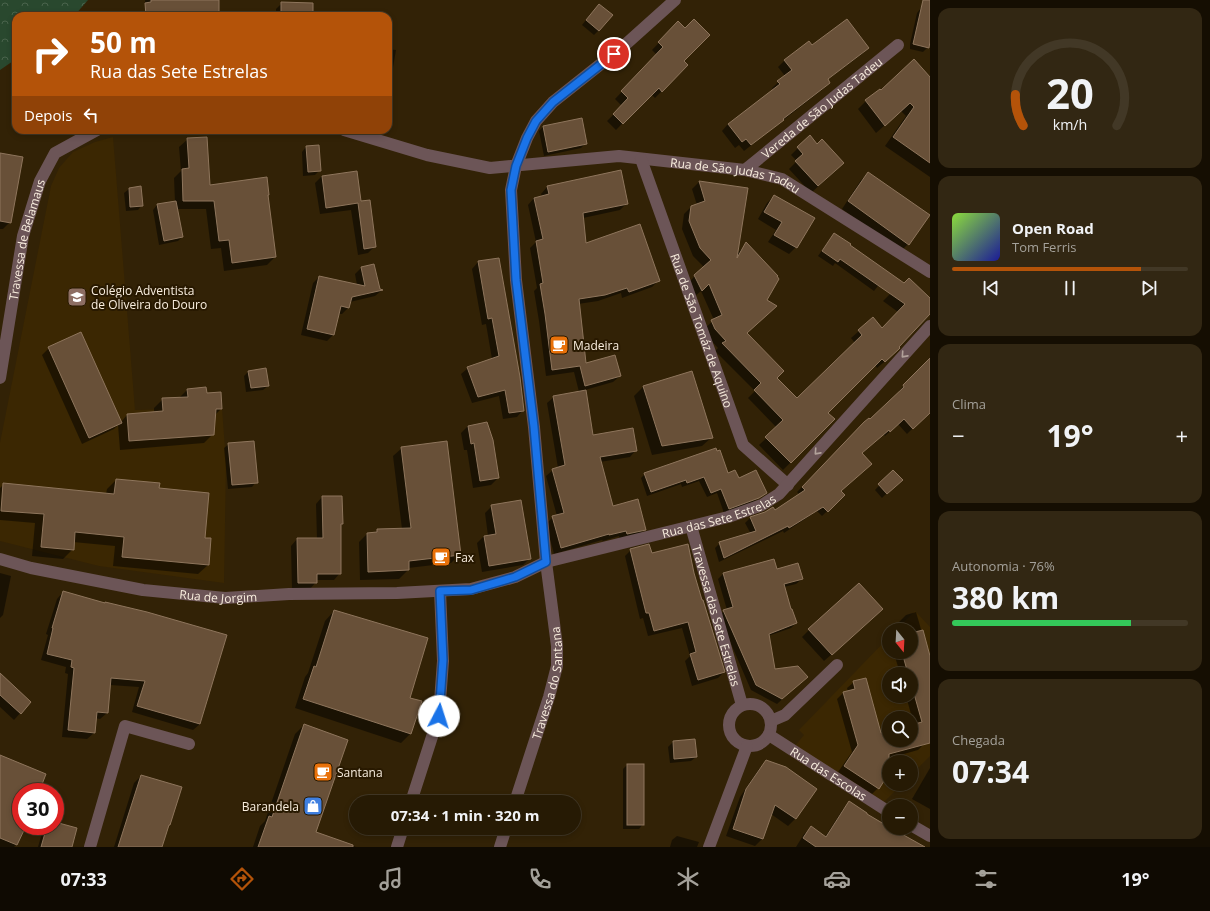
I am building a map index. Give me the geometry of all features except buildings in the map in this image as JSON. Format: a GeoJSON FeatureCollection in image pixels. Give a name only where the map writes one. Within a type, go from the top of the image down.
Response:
{"type":"FeatureCollection","features":[{"type":"Feature","properties":{"kind":"street","name":"Travessa do Santana"},"geometry":{"type":"LineString","coordinates":[[516,795],[549,697],[557,666],[558,646],[546,562],[534,427],[516,280],[511,190],[516,166],[527,138],[536,121],[553,102],[626,44],[675,0]]}},
{"type":"Feature","properties":{"kind":"street","name":"Vereda de São Judas Tadeu"},"geometry":{"type":"LineString","coordinates":[[745,170],[898,45]]}},
{"type":"Feature","properties":{"kind":"street","name":"Travessa de Belamaus"},"geometry":{"type":"LineString","coordinates":[[0,378],[23,236],[40,181],[55,153],[90,134]]}},
{"type":"Feature","properties":{"kind":"street"},"geometry":{"type":"LineString","coordinates":[[357,134],[427,155],[490,168],[516,166]]}},
{"type":"Feature","properties":{"kind":"street","name":"Rua de São Judas Tadeu"},"geometry":{"type":"LineString","coordinates":[[516,166],[619,156],[745,170],[782,179],[930,272]]}},
{"type":"Feature","properties":{"kind":"street","name":"Rua de São Tomáz de Aquino"},"geometry":{"type":"LineString","coordinates":[[641,159],[743,445],[788,484]]}},
{"type":"Feature","properties":{"kind":"street","name":"Rua das Sete Estrelas"},"geometry":{"type":"LineString","coordinates":[[440,591],[471,590],[515,577],[546,562],[728,517],[762,505],[779,494],[930,326]]}},
{"type":"Feature","properties":{"kind":"street","name":"Travessa das Sete Estrelas"},"geometry":{"type":"LineString","coordinates":[[691,526],[742,704]]}},
{"type":"Feature","properties":{"kind":"street","name":"Rua de Jorgim"},"geometry":{"type":"LineString","coordinates":[[0,559],[31,568],[143,590],[225,598],[288,594],[440,591]]}},
{"type":"Feature","properties":{"kind":"street"},"geometry":{"type":"LineString","coordinates":[[413,795],[439,716],[443,660],[440,591]]}},
{"type":"Feature","properties":{"kind":"street"},"geometry":{"type":"LineString","coordinates":[[771,721],[785,716],[837,665]]}},
{"type":"Feature","properties":{"kind":"street"},"geometry":{"type":"LineString","coordinates":[[748,703],[760,706],[769,715],[771,721],[771,731],[769,735],[760,744],[754,746],[740,744],[735,740],[729,728],[731,714],[742,704],[748,703]]}},
{"type":"Feature","properties":{"kind":"street"},"geometry":{"type":"LineString","coordinates":[[90,847],[125,726],[189,744]]}},
{"type":"Feature","properties":{"kind":"street","name":"Rua das Escolas"},"geometry":{"type":"LineString","coordinates":[[769,735],[882,808]]}},
{"type":"Feature","properties":{"kind":"street"},"geometry":{"type":"LineString","coordinates":[[710,847],[747,746]]}},
{"type":"Feature","properties":{"kind":"street"},"geometry":{"type":"LineString","coordinates":[[918,829],[930,836]]}},
{"type":"Feature","properties":{"kind":"street"},"geometry":{"type":"LineString","coordinates":[[397,847],[401,835]]}},
{"type":"Feature","properties":{"kind":"street"},"geometry":{"type":"LineString","coordinates":[[500,847],[504,835]]}},
{"type":"Feature","properties":{"kind":"shaded area","name":"Colégio Adventista de Oliveira do Douro"},"geometry":{"type":"Polygon","coordinates":[[[113,137],[135,410],[222,408],[226,462],[224,583],[99,566],[0,541],[0,443],[51,186],[59,168],[73,152],[95,142],[113,137]]]}},
{"type":"Feature","properties":{"kind":"shaded area"},"geometry":{"type":"Polygon","coordinates":[[[915,611],[930,627],[930,756],[918,768],[918,755],[882,755],[882,791],[895,791],[887,799],[882,799],[882,801],[794,747],[804,735],[799,730],[882,644],[882,659],[918,659],[918,623],[903,623],[915,611]]]}},
{"type":"Feature","properties":{"kind":"green space"},"geometry":{"type":"Polygon","coordinates":[[[0,0],[88,0],[78,12],[12,12],[12,62],[0,70],[0,0]]]}},
{"type":"Feature","properties":{"kind":"place","name":"Colégio Adventista de Oliveira do Douro"},"geometry":{"type":"Point","coordinates":[77,297]}},
{"type":"Feature","properties":{"kind":"place","name":"Madeira"},"geometry":{"type":"Point","coordinates":[559,345]}},
{"type":"Feature","properties":{"kind":"place","name":"Fax"},"geometry":{"type":"Point","coordinates":[441,557]}},
{"type":"Feature","properties":{"kind":"place","name":"Santana"},"geometry":{"type":"Point","coordinates":[323,772]}},
{"type":"Feature","properties":{"kind":"place","name":"Barandela"},"geometry":{"type":"Point","coordinates":[313,806]}},
{"type":"Feature","properties":{"kind":"route"},"geometry":{"type":"LineString","coordinates":[[439,716],[443,660],[440,591],[471,590],[515,577],[546,562],[534,427],[516,280],[511,190],[516,166],[527,138],[536,121],[553,102],[614,54]]}}]}
